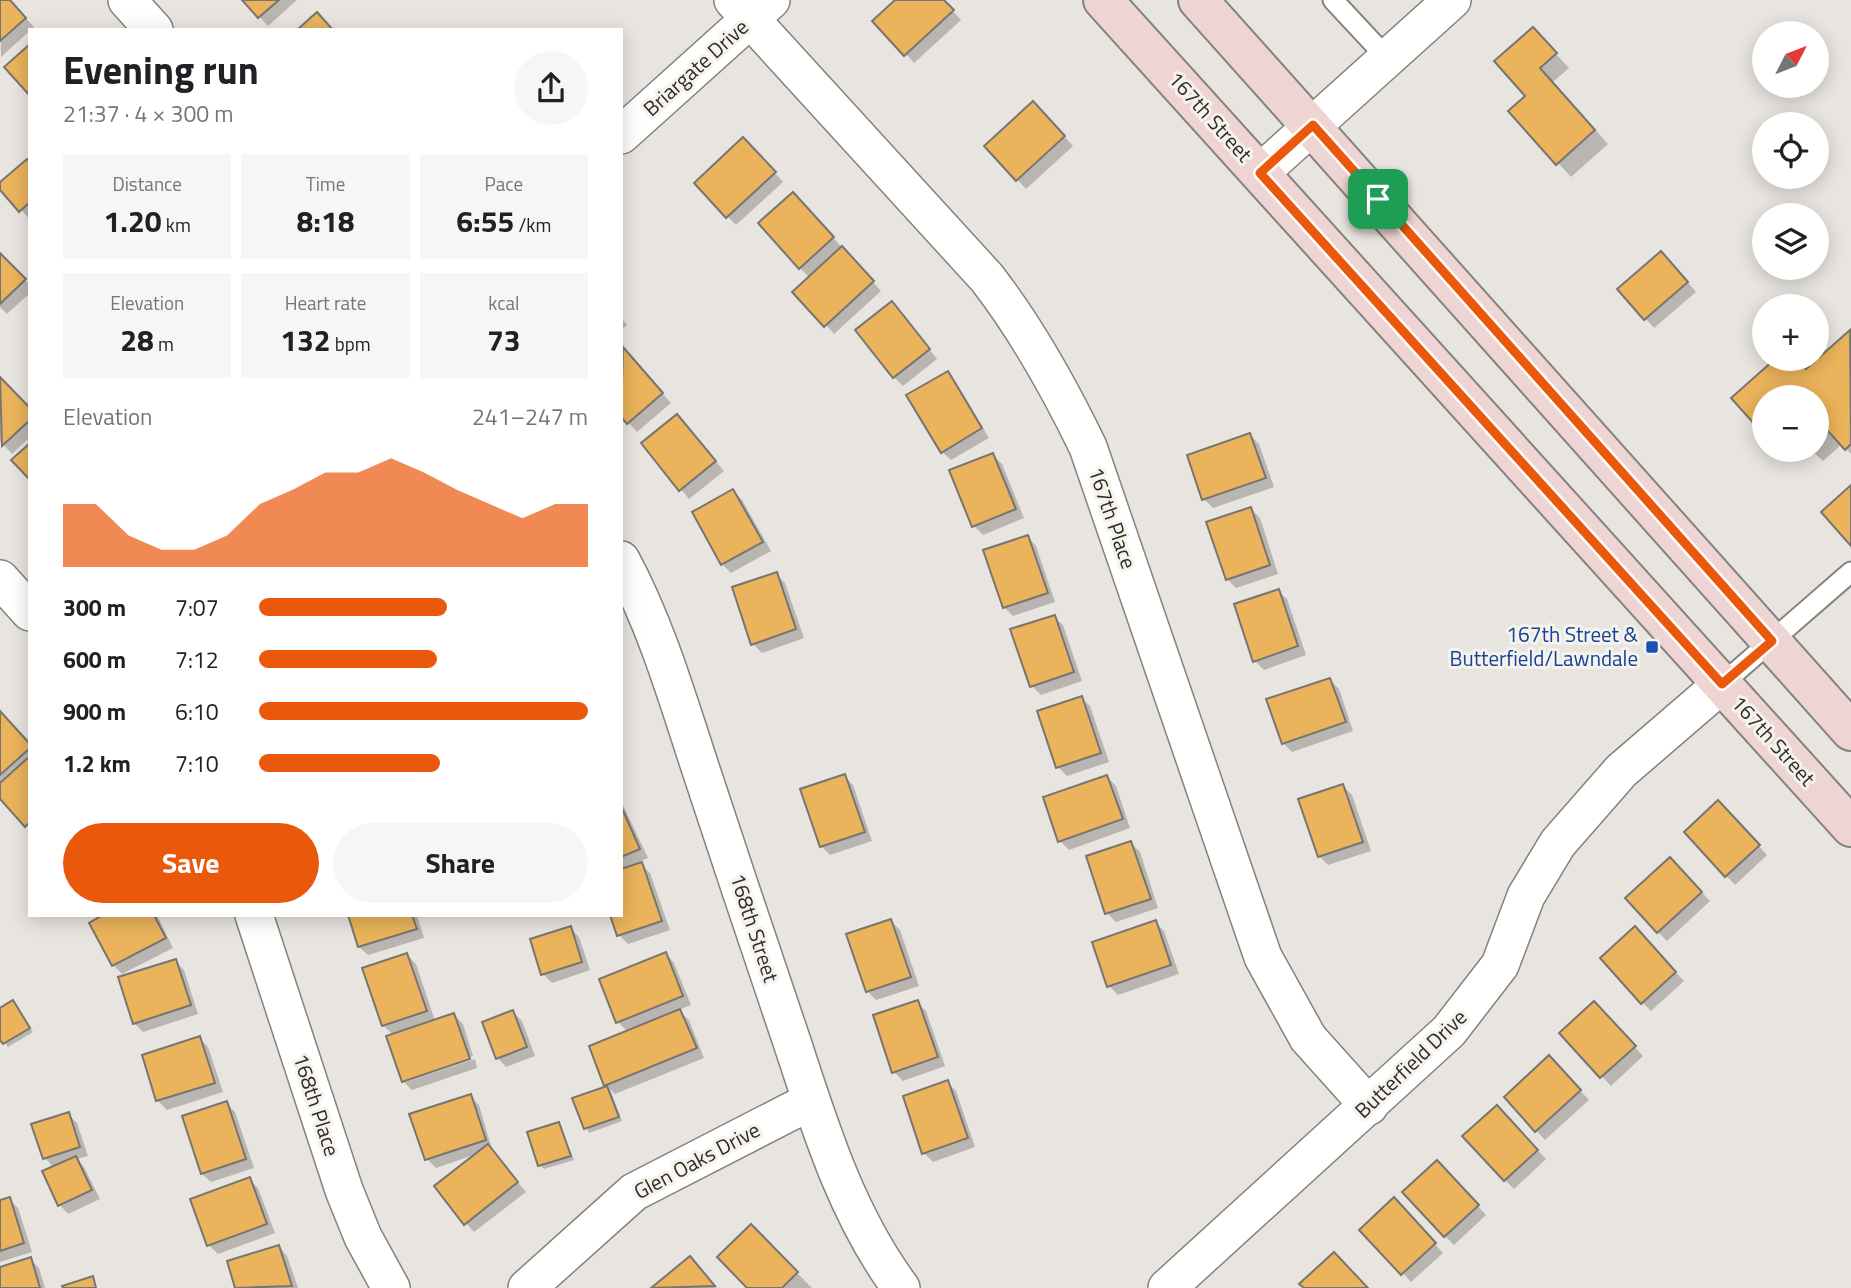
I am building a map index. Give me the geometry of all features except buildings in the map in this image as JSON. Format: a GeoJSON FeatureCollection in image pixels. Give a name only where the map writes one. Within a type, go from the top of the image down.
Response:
{"type":"FeatureCollection","features":[{"type":"Feature","properties":{"kind":"main road","name":"167th Street"},"geometry":{"type":"LineString","coordinates":[[1103,0],[1851,827]]}},
{"type":"Feature","properties":{"kind":"main road"},"geometry":{"type":"LineString","coordinates":[[1198,0],[1313,125],[1851,731]]}},
{"type":"Feature","properties":{"kind":"street"},"geometry":{"type":"LineString","coordinates":[[127,0],[152,28]]}},
{"type":"Feature","properties":{"kind":"street"},"geometry":{"type":"LineString","coordinates":[[1260,173],[1452,0]]}},
{"type":"Feature","properties":{"kind":"street","name":"Briargate Drive"},"geometry":{"type":"LineString","coordinates":[[623,133],[751,6]]}},
{"type":"Feature","properties":{"kind":"street","name":"167th Place"},"geometry":{"type":"LineString","coordinates":[[751,6],[987,278],[1020,321],[1062,392],[1088,447],[1263,957],[1308,1038],[1369,1106]]}},
{"type":"Feature","properties":{"kind":"street","name":"168th Street"},"geometry":{"type":"LineString","coordinates":[[623,564],[643,600],[670,676],[811,1101],[857,1220],[901,1288]]}},
{"type":"Feature","properties":{"kind":"street","name":"Butterfield Drive"},"geometry":{"type":"LineString","coordinates":[[1167,1288],[1450,1031],[1500,965],[1526,896],[1558,843],[1621,771],[1722,684]]}},
{"type":"Feature","properties":{"kind":"street","name":"168th Place"},"geometry":{"type":"LineString","coordinates":[[255,917],[344,1190],[363,1237],[391,1288]]}},
{"type":"Feature","properties":{"kind":"street","name":"Glen Oaks Drive"},"geometry":{"type":"LineString","coordinates":[[527,1288],[634,1192],[811,1101]]}},
{"type":"Feature","properties":{"kind":"lane"},"geometry":{"type":"LineString","coordinates":[[1333,0],[1387,58]]}},
{"type":"Feature","properties":{"kind":"lane"},"geometry":{"type":"LineString","coordinates":[[1722,684],[1851,572]]}},
{"type":"Feature","properties":{"kind":"place","name":"167th Street & Butterfield/Lawndale"},"geometry":{"type":"Point","coordinates":[1652,647]}},
{"type":"Feature","properties":{"kind":"route"},"geometry":{"type":"LineString","coordinates":[[1313,125],[1378,199],[1772,641],[1722,684],[1260,173],[1313,125]]}}]}
